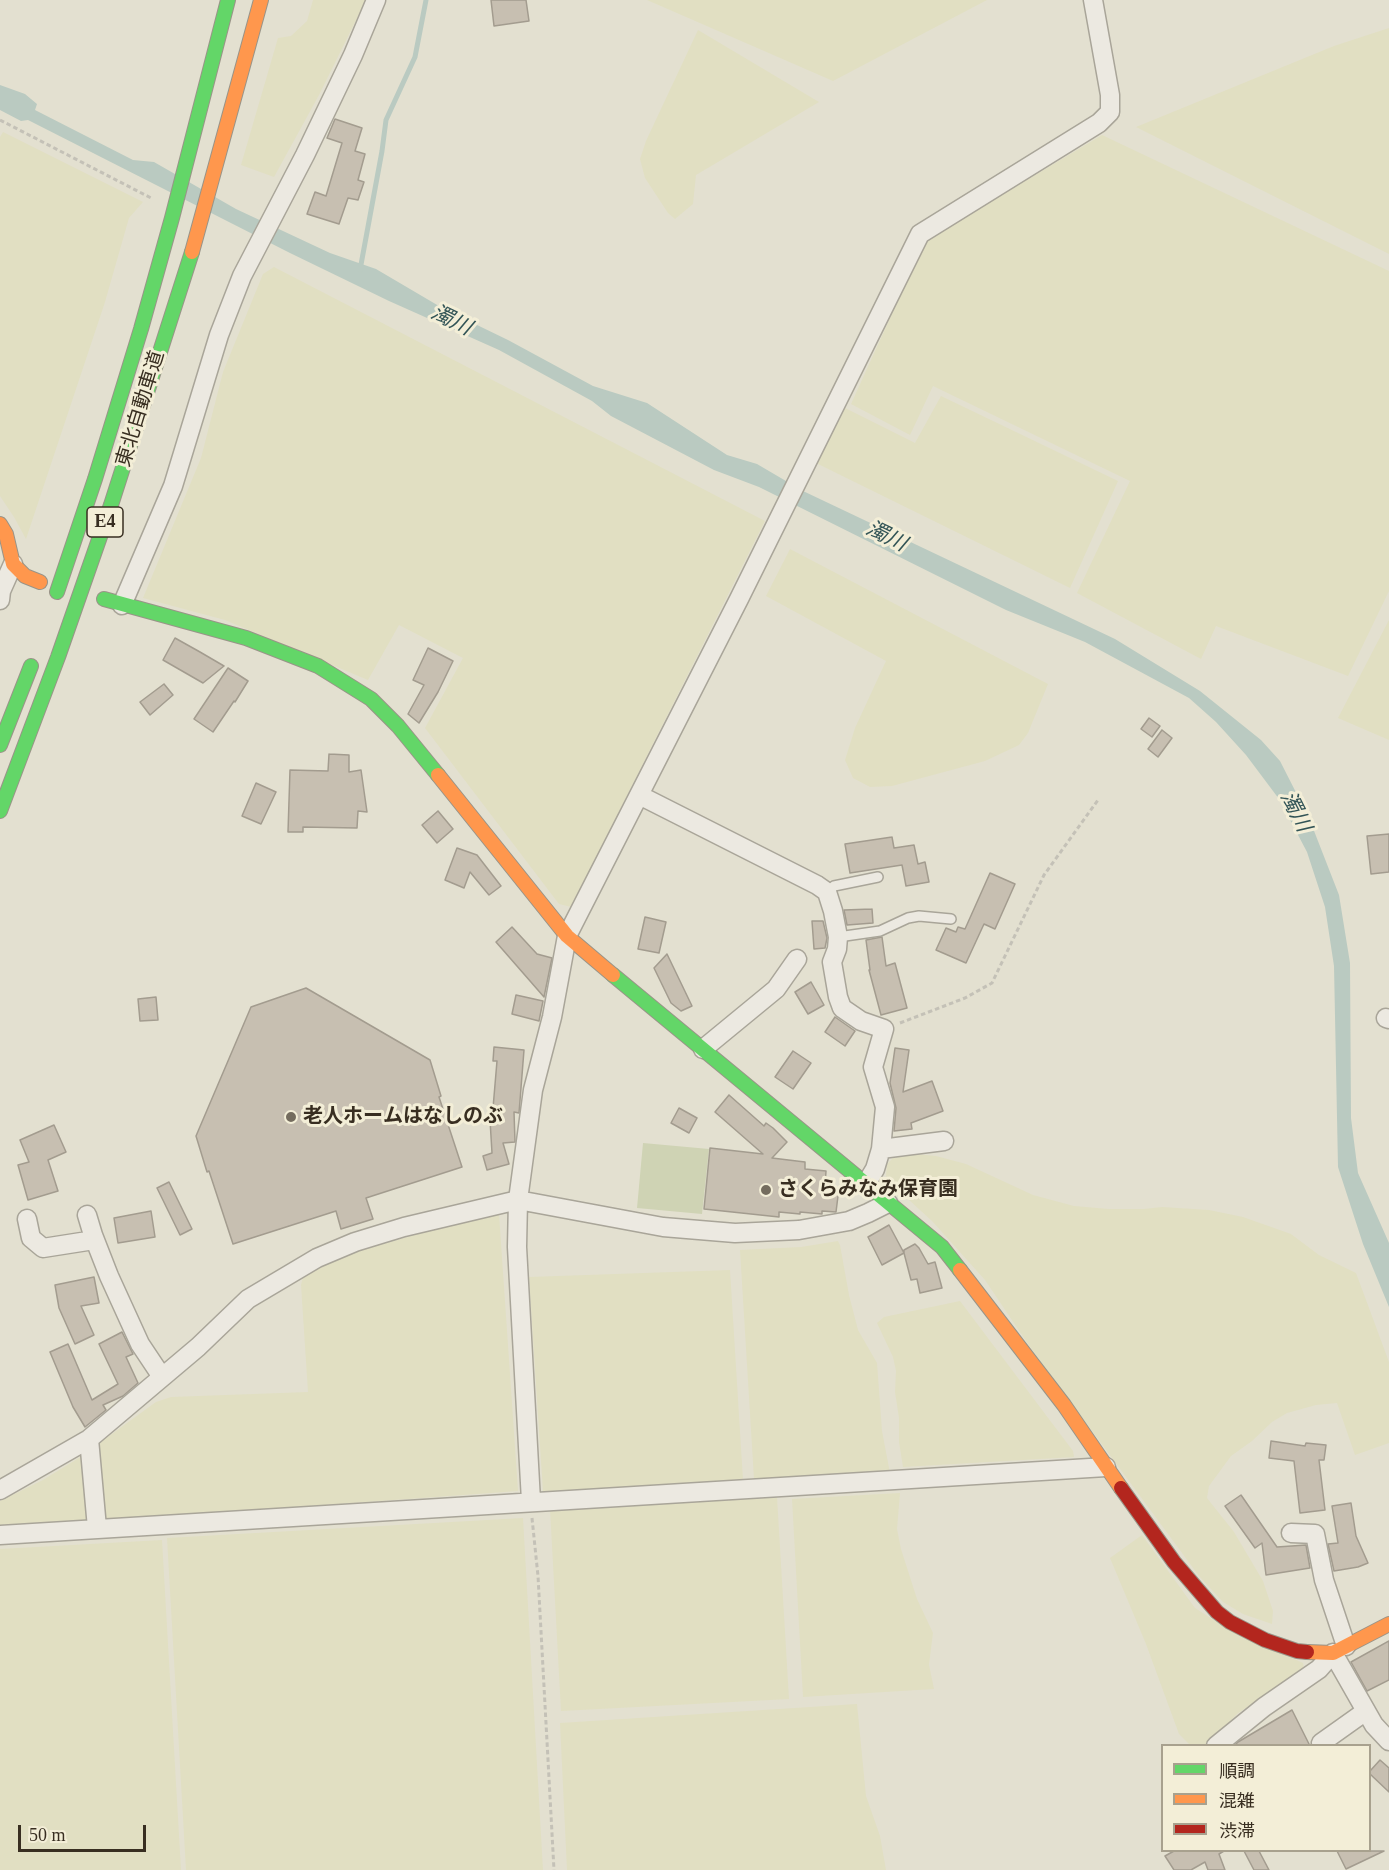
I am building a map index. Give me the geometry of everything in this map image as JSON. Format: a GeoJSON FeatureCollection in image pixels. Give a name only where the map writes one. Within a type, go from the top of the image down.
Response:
{"type":"FeatureCollection","features":[{"type":"Feature","properties":{"kind":"main road","name":"東北自動車道"},"geometry":{"type":"LineString","coordinates":[[0,811],[58,657],[111,505],[199,229],[261,0]]}},
{"type":"Feature","properties":{"kind":"main road","name":"東北自動車道"},"geometry":{"type":"LineString","coordinates":[[54,601],[135,350],[228,2]]}},
{"type":"Feature","properties":{"kind":"main road"},"geometry":{"type":"LineString","coordinates":[[0,524],[6,534],[13,564],[25,576],[40,582]]}},
{"type":"Feature","properties":{"kind":"main road"},"geometry":{"type":"LineString","coordinates":[[113,602],[246,638],[318,666],[371,699],[398,726],[567,936],[942,1247],[1064,1405],[1174,1562],[1217,1612],[1230,1622],[1265,1640],[1296,1651],[1340,1649],[1389,1624]]}},
{"type":"Feature","properties":{"kind":"main road"},"geometry":{"type":"LineString","coordinates":[[0,745],[34,657]]}},
{"type":"Feature","properties":{"kind":"street"},"geometry":{"type":"LineString","coordinates":[[113,602],[173,486],[219,335],[242,276],[305,156],[353,55],[376,0]]}},
{"type":"Feature","properties":{"kind":"street"},"geometry":{"type":"LineString","coordinates":[[531,1501],[517,1247],[518,1200],[533,1090],[552,1017],[567,936],[739,599],[920,234],[1099,123],[1110,112],[1110,95],[1093,0]]}},
{"type":"Feature","properties":{"kind":"street"},"geometry":{"type":"LineString","coordinates":[[0,600],[13,564]]}},
{"type":"Feature","properties":{"kind":"street"},"geometry":{"type":"LineString","coordinates":[[639,795],[827,892],[838,937],[832,963],[842,1008],[861,1021],[884,1029],[873,1067],[885,1107],[881,1149],[875,1169],[866,1184]]}},
{"type":"Feature","properties":{"kind":"street"},"geometry":{"type":"LineString","coordinates":[[703,1049],[776,989],[797,959]]}},
{"type":"Feature","properties":{"kind":"street"},"geometry":{"type":"LineString","coordinates":[[881,1149],[944,1141]]}},
{"type":"Feature","properties":{"kind":"street"},"geometry":{"type":"LineString","coordinates":[[0,1490],[89,1439],[248,1299],[317,1258],[355,1242],[404,1227],[518,1200],[663,1227],[735,1233],[799,1230],[849,1221],[888,1203]]}},
{"type":"Feature","properties":{"kind":"street"},"geometry":{"type":"LineString","coordinates":[[87,1215],[94,1240],[140,1344],[162,1377]]}},
{"type":"Feature","properties":{"kind":"street"},"geometry":{"type":"LineString","coordinates":[[27,1219],[31,1238],[43,1248],[94,1240]]}},
{"type":"Feature","properties":{"kind":"street"},"geometry":{"type":"LineString","coordinates":[[89,1439],[98,1528]]}},
{"type":"Feature","properties":{"kind":"street"},"geometry":{"type":"LineString","coordinates":[[0,1535],[1106,1467]]}},
{"type":"Feature","properties":{"kind":"street"},"geometry":{"type":"LineString","coordinates":[[1291,1533],[1315,1534],[1340,1649],[1366,1711],[1374,1725],[1389,1741]]}},
{"type":"Feature","properties":{"kind":"street"},"geometry":{"type":"LineString","coordinates":[[1235,1739],[1340,1649]]}},
{"type":"Feature","properties":{"kind":"street"},"geometry":{"type":"LineString","coordinates":[[1321,1743],[1366,1711]]}},
{"type":"Feature","properties":{"kind":"lane"},"geometry":{"type":"LineString","coordinates":[[827,892],[834,886],[878,878]]}},
{"type":"Feature","properties":{"kind":"lane"},"geometry":{"type":"LineString","coordinates":[[838,937],[880,931],[908,918],[919,916],[951,919]]}},
{"type":"Feature","properties":{"kind":"path"},"geometry":{"type":"LineString","coordinates":[[0,120],[159,203]]}},
{"type":"Feature","properties":{"kind":"path"},"geometry":{"type":"LineString","coordinates":[[884,1029],[966,998],[992,983],[1044,875],[1098,800]]}},
{"type":"Feature","properties":{"kind":"path"},"geometry":{"type":"LineString","coordinates":[[531,1501],[538,1576],[554,1870]]}},
{"type":"Feature","properties":{"kind":"shaded area"},"geometry":{"type":"Polygon","coordinates":[[[313,0],[366,0],[319,95],[274,177],[241,165],[278,38],[291,36],[307,21],[313,0]]]}},
{"type":"Feature","properties":{"kind":"shaded area"},"geometry":{"type":"Polygon","coordinates":[[[647,0],[987,0],[833,81],[647,0]]]}},
{"type":"Feature","properties":{"kind":"shaded area"},"geometry":{"type":"Polygon","coordinates":[[[1389,28],[1389,254],[1136,127],[1334,46],[1389,28]]]}},
{"type":"Feature","properties":{"kind":"shaded area"},"geometry":{"type":"Polygon","coordinates":[[[698,30],[819,102],[696,175],[693,204],[675,219],[668,213],[645,178],[640,159],[646,141],[698,30]]]}},
{"type":"Feature","properties":{"kind":"shaded area"},"geometry":{"type":"Polygon","coordinates":[[[3,132],[143,202],[129,218],[105,302],[26,539],[0,496],[0,137],[3,132]]]}},
{"type":"Feature","properties":{"kind":"shaded area"},"geometry":{"type":"Polygon","coordinates":[[[1102,135],[1389,271],[1389,591],[1348,676],[1216,626],[1201,659],[1077,593],[1130,481],[933,386],[910,435],[851,404],[925,241],[1102,135]]]}},
{"type":"Feature","properties":{"kind":"shaded area"},"geometry":{"type":"Polygon","coordinates":[[[274,267],[765,521],[571,907],[559,904],[425,728],[463,658],[399,625],[368,680],[225,620],[143,598],[201,458],[223,372],[263,274],[274,267]]]}},
{"type":"Feature","properties":{"kind":"shaded area"},"geometry":{"type":"Polygon","coordinates":[[[941,396],[1118,481],[1070,588],[816,463],[843,407],[915,443],[941,396]]]}},
{"type":"Feature","properties":{"kind":"shaded area"},"geometry":{"type":"Polygon","coordinates":[[[790,549],[1048,684],[1028,733],[1019,745],[985,761],[892,786],[870,787],[853,778],[845,760],[855,728],[886,661],[766,596],[790,549]]]}},
{"type":"Feature","properties":{"kind":"shaded area"},"geometry":{"type":"Polygon","coordinates":[[[1389,620],[1389,740],[1338,718],[1389,620]]]}},
{"type":"Feature","properties":{"kind":"shaded area"},"geometry":{"type":"Polygon","coordinates":[[[915,1154],[936,1156],[966,1164],[1033,1195],[1074,1206],[1109,1209],[1162,1207],[1209,1210],[1243,1217],[1291,1234],[1319,1255],[1356,1273],[1389,1362],[1389,1443],[1355,1455],[1337,1403],[1316,1405],[1287,1413],[1272,1422],[1252,1441],[1231,1456],[1209,1486],[1207,1498],[1234,1532],[1263,1581],[1273,1611],[1272,1624],[1243,1614],[1223,1602],[1199,1576],[1028,1344],[985,1280],[933,1222],[886,1176],[887,1164],[893,1158],[915,1154]]]}},
{"type":"Feature","properties":{"kind":"shaded area"},"geometry":{"type":"Polygon","coordinates":[[[499,1214],[518,1491],[104,1521],[98,1444],[156,1402],[171,1397],[308,1392],[301,1285],[304,1273],[358,1251],[499,1214]]]}},
{"type":"Feature","properties":{"kind":"shaded area"},"geometry":{"type":"Polygon","coordinates":[[[838,1241],[858,1330],[877,1363],[882,1431],[890,1473],[754,1479],[740,1250],[801,1247],[838,1241]]]}},
{"type":"Feature","properties":{"kind":"shaded area"},"geometry":{"type":"Polygon","coordinates":[[[730,1270],[743,1480],[543,1492],[529,1277],[730,1270]]]}},
{"type":"Feature","properties":{"kind":"shaded area"},"geometry":{"type":"Polygon","coordinates":[[[960,1301],[1073,1451],[1074,1457],[903,1467],[895,1392],[896,1371],[893,1357],[877,1323],[884,1317],[960,1301]]]}},
{"type":"Feature","properties":{"kind":"shaded area"},"geometry":{"type":"Polygon","coordinates":[[[82,1456],[88,1521],[0,1527],[0,1501],[43,1480],[82,1456]]]}},
{"type":"Feature","properties":{"kind":"shaded area"},"geometry":{"type":"Polygon","coordinates":[[[900,1493],[897,1529],[917,1599],[933,1633],[929,1665],[934,1689],[803,1697],[792,1499],[900,1493]]]}},
{"type":"Feature","properties":{"kind":"shaded area"},"geometry":{"type":"Polygon","coordinates":[[[777,1497],[789,1699],[561,1711],[550,1509],[777,1497]]]}},
{"type":"Feature","properties":{"kind":"shaded area"},"geometry":{"type":"Polygon","coordinates":[[[523,1518],[543,1870],[186,1870],[167,1538],[523,1518]]]}},
{"type":"Feature","properties":{"kind":"shaded area"},"geometry":{"type":"Polygon","coordinates":[[[1142,1535],[1195,1608],[1226,1628],[1303,1663],[1304,1668],[1237,1714],[1209,1744],[1189,1744],[1179,1734],[1146,1644],[1110,1558],[1142,1535]]]}},
{"type":"Feature","properties":{"kind":"shaded area"},"geometry":{"type":"Polygon","coordinates":[[[162,1540],[181,1870],[0,1870],[0,1549],[162,1540]]]}},
{"type":"Feature","properties":{"kind":"shaded area"},"geometry":{"type":"Polygon","coordinates":[[[857,1704],[866,1796],[880,1836],[886,1870],[567,1870],[560,1723],[857,1704]]]}},
{"type":"Feature","properties":{"kind":"green space"},"geometry":{"type":"Polygon","coordinates":[[[643,1143],[709,1149],[702,1214],[637,1208],[643,1143]]]}},
{"type":"Feature","properties":{"kind":"water","name":"濁川"},"geometry":{"type":"Polygon","coordinates":[[[0,85],[25,94],[37,104],[35,110],[133,160],[154,162],[236,209],[330,253],[376,269],[444,309],[508,340],[593,386],[647,403],[727,455],[757,464],[803,491],[1115,639],[1200,691],[1261,740],[1280,761],[1309,818],[1339,895],[1350,963],[1351,1118],[1358,1173],[1389,1243],[1389,1307],[1363,1244],[1338,1167],[1334,966],[1325,907],[1307,852],[1279,799],[1246,755],[1216,722],[1189,698],[1085,642],[1006,610],[759,487],[714,470],[611,416],[592,401],[499,350],[389,301],[290,253],[28,120],[21,121],[0,110],[0,85]]]}},
{"type":"Feature","properties":{"kind":"building"},"geometry":{"type":"Polygon","coordinates":[[[491,0],[526,0],[529,21],[494,26],[491,0]]]}},
{"type":"Feature","properties":{"kind":"building"},"geometry":{"type":"Polygon","coordinates":[[[335,119],[362,128],[355,151],[365,154],[358,180],[364,182],[358,200],[348,198],[339,224],[307,214],[315,192],[326,196],[342,143],[327,138],[335,119]]]}},
{"type":"Feature","properties":{"kind":"building"},"geometry":{"type":"Polygon","coordinates":[[[175,638],[224,666],[203,683],[163,660],[175,638]]]}},
{"type":"Feature","properties":{"kind":"building"},"geometry":{"type":"Polygon","coordinates":[[[428,648],[453,661],[419,723],[408,714],[424,685],[413,680],[428,648]]]}},
{"type":"Feature","properties":{"kind":"building"},"geometry":{"type":"Polygon","coordinates":[[[228,668],[248,681],[213,732],[194,719],[228,668]]]}},
{"type":"Feature","properties":{"kind":"building"},"geometry":{"type":"Polygon","coordinates":[[[164,684],[173,695],[150,715],[140,702],[164,684]]]}},
{"type":"Feature","properties":{"kind":"building"},"geometry":{"type":"Polygon","coordinates":[[[1149,718],[1160,726],[1152,737],[1141,729],[1149,718]]]}},
{"type":"Feature","properties":{"kind":"building"},"geometry":{"type":"Polygon","coordinates":[[[1162,730],[1172,738],[1158,757],[1148,749],[1162,730]]]}},
{"type":"Feature","properties":{"kind":"building"},"geometry":{"type":"Polygon","coordinates":[[[329,754],[349,755],[349,772],[361,770],[367,812],[358,811],[357,828],[303,827],[303,832],[288,832],[290,770],[328,771],[329,754]]]}},
{"type":"Feature","properties":{"kind":"building"},"geometry":{"type":"Polygon","coordinates":[[[256,783],[276,792],[261,824],[242,816],[256,783]]]}},
{"type":"Feature","properties":{"kind":"building"},"geometry":{"type":"Polygon","coordinates":[[[438,811],[453,829],[437,843],[422,825],[438,811]]]}},
{"type":"Feature","properties":{"kind":"building"},"geometry":{"type":"Polygon","coordinates":[[[1389,834],[1389,872],[1371,874],[1367,836],[1389,834]]]}},
{"type":"Feature","properties":{"kind":"building"},"geometry":{"type":"Polygon","coordinates":[[[892,837],[894,848],[914,845],[918,864],[925,862],[929,882],[906,886],[902,865],[850,873],[845,844],[892,837]]]}},
{"type":"Feature","properties":{"kind":"building"},"geometry":{"type":"Polygon","coordinates":[[[457,848],[477,855],[501,886],[489,895],[470,872],[464,888],[445,880],[457,848]]]}},
{"type":"Feature","properties":{"kind":"building"},"geometry":{"type":"Polygon","coordinates":[[[990,873],[1015,884],[995,929],[984,924],[966,963],[936,950],[946,928],[956,932],[958,927],[965,929],[990,873]]]}},
{"type":"Feature","properties":{"kind":"building"},"geometry":{"type":"Polygon","coordinates":[[[872,909],[873,923],[847,925],[844,910],[872,909]]]}},
{"type":"Feature","properties":{"kind":"building"},"geometry":{"type":"Polygon","coordinates":[[[645,917],[666,922],[659,953],[638,949],[645,917]]]}},
{"type":"Feature","properties":{"kind":"building"},"geometry":{"type":"Polygon","coordinates":[[[812,921],[823,921],[827,938],[825,948],[814,949],[812,921]]]}},
{"type":"Feature","properties":{"kind":"building"},"geometry":{"type":"Polygon","coordinates":[[[512,927],[537,954],[552,958],[544,997],[496,942],[512,927]]]}},
{"type":"Feature","properties":{"kind":"building"},"geometry":{"type":"Polygon","coordinates":[[[882,937],[886,966],[895,963],[907,1008],[881,1015],[869,970],[866,940],[882,937]]]}},
{"type":"Feature","properties":{"kind":"building"},"geometry":{"type":"Polygon","coordinates":[[[667,954],[692,1006],[681,1011],[671,1003],[654,968],[667,954]]]}},
{"type":"Feature","properties":{"kind":"building"},"geometry":{"type":"Polygon","coordinates":[[[811,982],[824,1005],[808,1014],[795,992],[811,982]]]}},
{"type":"Feature","properties":{"kind":"building","name":"老人ホームはなしのぶ"},"geometry":{"type":"Polygon","coordinates":[[[306,988],[430,1060],[441,1096],[439,1097],[462,1167],[366,1198],[373,1219],[341,1229],[336,1211],[233,1244],[196,1136],[251,1007],[306,988]]]}},
{"type":"Feature","properties":{"kind":"building"},"geometry":{"type":"Polygon","coordinates":[[[516,995],[543,1001],[539,1021],[512,1014],[516,995]]]}},
{"type":"Feature","properties":{"kind":"building"},"geometry":{"type":"Polygon","coordinates":[[[156,997],[158,1020],[140,1021],[138,999],[156,997]]]}},
{"type":"Feature","properties":{"kind":"building"},"geometry":{"type":"Polygon","coordinates":[[[835,1017],[855,1031],[845,1046],[825,1032],[835,1017]]]}},
{"type":"Feature","properties":{"kind":"building"},"geometry":{"type":"Polygon","coordinates":[[[494,1047],[524,1050],[519,1113],[514,1112],[515,1142],[503,1143],[509,1164],[487,1170],[483,1156],[492,1153],[490,1120],[492,1120],[497,1061],[493,1061],[494,1047]]]}},
{"type":"Feature","properties":{"kind":"building"},"geometry":{"type":"Polygon","coordinates":[[[895,1048],[909,1050],[903,1092],[932,1081],[943,1111],[911,1123],[912,1129],[894,1131],[896,1108],[890,1083],[895,1048]]]}},
{"type":"Feature","properties":{"kind":"building"},"geometry":{"type":"Polygon","coordinates":[[[793,1051],[811,1063],[793,1089],[775,1077],[793,1051]]]}},
{"type":"Feature","properties":{"kind":"building"},"geometry":{"type":"Polygon","coordinates":[[[729,1095],[764,1126],[766,1123],[773,1128],[787,1142],[772,1158],[805,1162],[805,1169],[826,1171],[825,1186],[839,1188],[836,1212],[822,1211],[822,1214],[800,1212],[800,1214],[779,1212],[779,1217],[704,1209],[710,1148],[763,1154],[715,1112],[729,1095]]]}},
{"type":"Feature","properties":{"kind":"building"},"geometry":{"type":"Polygon","coordinates":[[[679,1108],[697,1118],[689,1133],[671,1123],[679,1108]]]}},
{"type":"Feature","properties":{"kind":"building"},"geometry":{"type":"Polygon","coordinates":[[[54,1125],[66,1152],[48,1160],[58,1191],[28,1200],[18,1165],[29,1162],[20,1140],[54,1125]]]}},
{"type":"Feature","properties":{"kind":"building"},"geometry":{"type":"Polygon","coordinates":[[[169,1182],[192,1229],[180,1235],[157,1188],[169,1182]]]}},
{"type":"Feature","properties":{"kind":"building"},"geometry":{"type":"Polygon","coordinates":[[[151,1211],[155,1237],[118,1243],[114,1218],[151,1211]]]}},
{"type":"Feature","properties":{"kind":"building"},"geometry":{"type":"Polygon","coordinates":[[[889,1225],[904,1253],[882,1265],[868,1237],[889,1225]]]}},
{"type":"Feature","properties":{"kind":"building"},"geometry":{"type":"Polygon","coordinates":[[[915,1244],[928,1264],[935,1262],[942,1288],[920,1293],[917,1279],[911,1280],[904,1250],[915,1244]]]}},
{"type":"Feature","properties":{"kind":"building"},"geometry":{"type":"Polygon","coordinates":[[[94,1277],[99,1303],[81,1306],[94,1335],[75,1344],[59,1308],[55,1285],[94,1277]]]}},
{"type":"Feature","properties":{"kind":"building"},"geometry":{"type":"Polygon","coordinates":[[[122,1332],[133,1354],[126,1357],[138,1383],[123,1396],[103,1405],[106,1410],[85,1427],[73,1407],[50,1352],[68,1344],[92,1400],[118,1384],[99,1344],[122,1332]]]}},
{"type":"Feature","properties":{"kind":"building"},"geometry":{"type":"Polygon","coordinates":[[[1271,1441],[1305,1446],[1306,1443],[1326,1445],[1324,1460],[1319,1460],[1325,1510],[1300,1513],[1294,1461],[1269,1458],[1271,1441]]]}},
{"type":"Feature","properties":{"kind":"building"},"geometry":{"type":"Polygon","coordinates":[[[1241,1495],[1277,1547],[1306,1545],[1310,1568],[1266,1575],[1262,1543],[1255,1548],[1225,1506],[1241,1495]]]}},
{"type":"Feature","properties":{"kind":"building"},"geometry":{"type":"Polygon","coordinates":[[[1351,1503],[1356,1536],[1368,1563],[1334,1571],[1328,1544],[1338,1543],[1332,1506],[1351,1503]]]}},
{"type":"Feature","properties":{"kind":"building"},"geometry":{"type":"Polygon","coordinates":[[[1389,1641],[1389,1680],[1367,1691],[1351,1662],[1389,1641]]]}},
{"type":"Feature","properties":{"kind":"building"},"geometry":{"type":"Polygon","coordinates":[[[1292,1710],[1309,1744],[1236,1744],[1292,1710]]]}},
{"type":"Feature","properties":{"kind":"building"},"geometry":{"type":"Polygon","coordinates":[[[1380,1760],[1389,1768],[1389,1792],[1371,1775],[1371,1770],[1380,1760]]]}},
{"type":"Feature","properties":{"kind":"building"},"geometry":{"type":"Polygon","coordinates":[[[1384,1851],[1346,1869],[1338,1852],[1384,1851]]]}},
{"type":"Feature","properties":{"kind":"building"},"geometry":{"type":"Polygon","coordinates":[[[1172,1852],[1222,1852],[1219,1854],[1225,1870],[1208,1870],[1205,1862],[1191,1870],[1174,1870],[1165,1856],[1172,1852]]]}},
{"type":"Feature","properties":{"kind":"building"},"geometry":{"type":"Polygon","coordinates":[[[1245,1852],[1260,1852],[1269,1870],[1254,1870],[1245,1852]]]}},
{"type":"Feature","properties":{"kind":"waterway"},"geometry":{"type":"LineString","coordinates":[[360,270],[386,120],[415,57],[426,0]]}},
{"type":"Feature","properties":{"kind":"traffic: fast"},"geometry":{"type":"LineString","coordinates":[[57,592],[95,479],[141,329],[228,0]]}},
{"type":"Feature","properties":{"kind":"traffic: fast"},"geometry":{"type":"LineString","coordinates":[[0,811],[58,657],[111,505],[192,252]]}},
{"type":"Feature","properties":{"kind":"traffic: fast"},"geometry":{"type":"LineString","coordinates":[[104,599],[246,638],[318,666],[371,699],[398,726],[438,775]]}},
{"type":"Feature","properties":{"kind":"traffic: fast"},"geometry":{"type":"LineString","coordinates":[[0,745],[31,666]]}},
{"type":"Feature","properties":{"kind":"traffic: fast"},"geometry":{"type":"LineString","coordinates":[[613,975],[942,1247],[960,1270]]}},
{"type":"Feature","properties":{"kind":"traffic: slow"},"geometry":{"type":"LineString","coordinates":[[192,252],[261,0]]}},
{"type":"Feature","properties":{"kind":"traffic: slow"},"geometry":{"type":"LineString","coordinates":[[0,524],[6,534],[13,564],[25,576],[40,582]]}},
{"type":"Feature","properties":{"kind":"traffic: slow"},"geometry":{"type":"LineString","coordinates":[[438,775],[567,936],[613,975]]}},
{"type":"Feature","properties":{"kind":"traffic: slow"},"geometry":{"type":"LineString","coordinates":[[960,1270],[1064,1405],[1121,1488]]}},
{"type":"Feature","properties":{"kind":"traffic: slow"},"geometry":{"type":"LineString","coordinates":[[1307,1652],[1333,1653],[1389,1624]]}},
{"type":"Feature","properties":{"kind":"traffic: jam"},"geometry":{"type":"LineString","coordinates":[[1121,1488],[1174,1562],[1217,1612],[1230,1622],[1265,1640],[1307,1652]]}},
{"type":"Feature","properties":{"kind":"place","name":"老人ホームはなしのぶ"},"geometry":{"type":"Point","coordinates":[291,1117]}},
{"type":"Feature","properties":{"kind":"place","name":"さくらみなみ保育園"},"geometry":{"type":"Point","coordinates":[766,1190]}}]}
